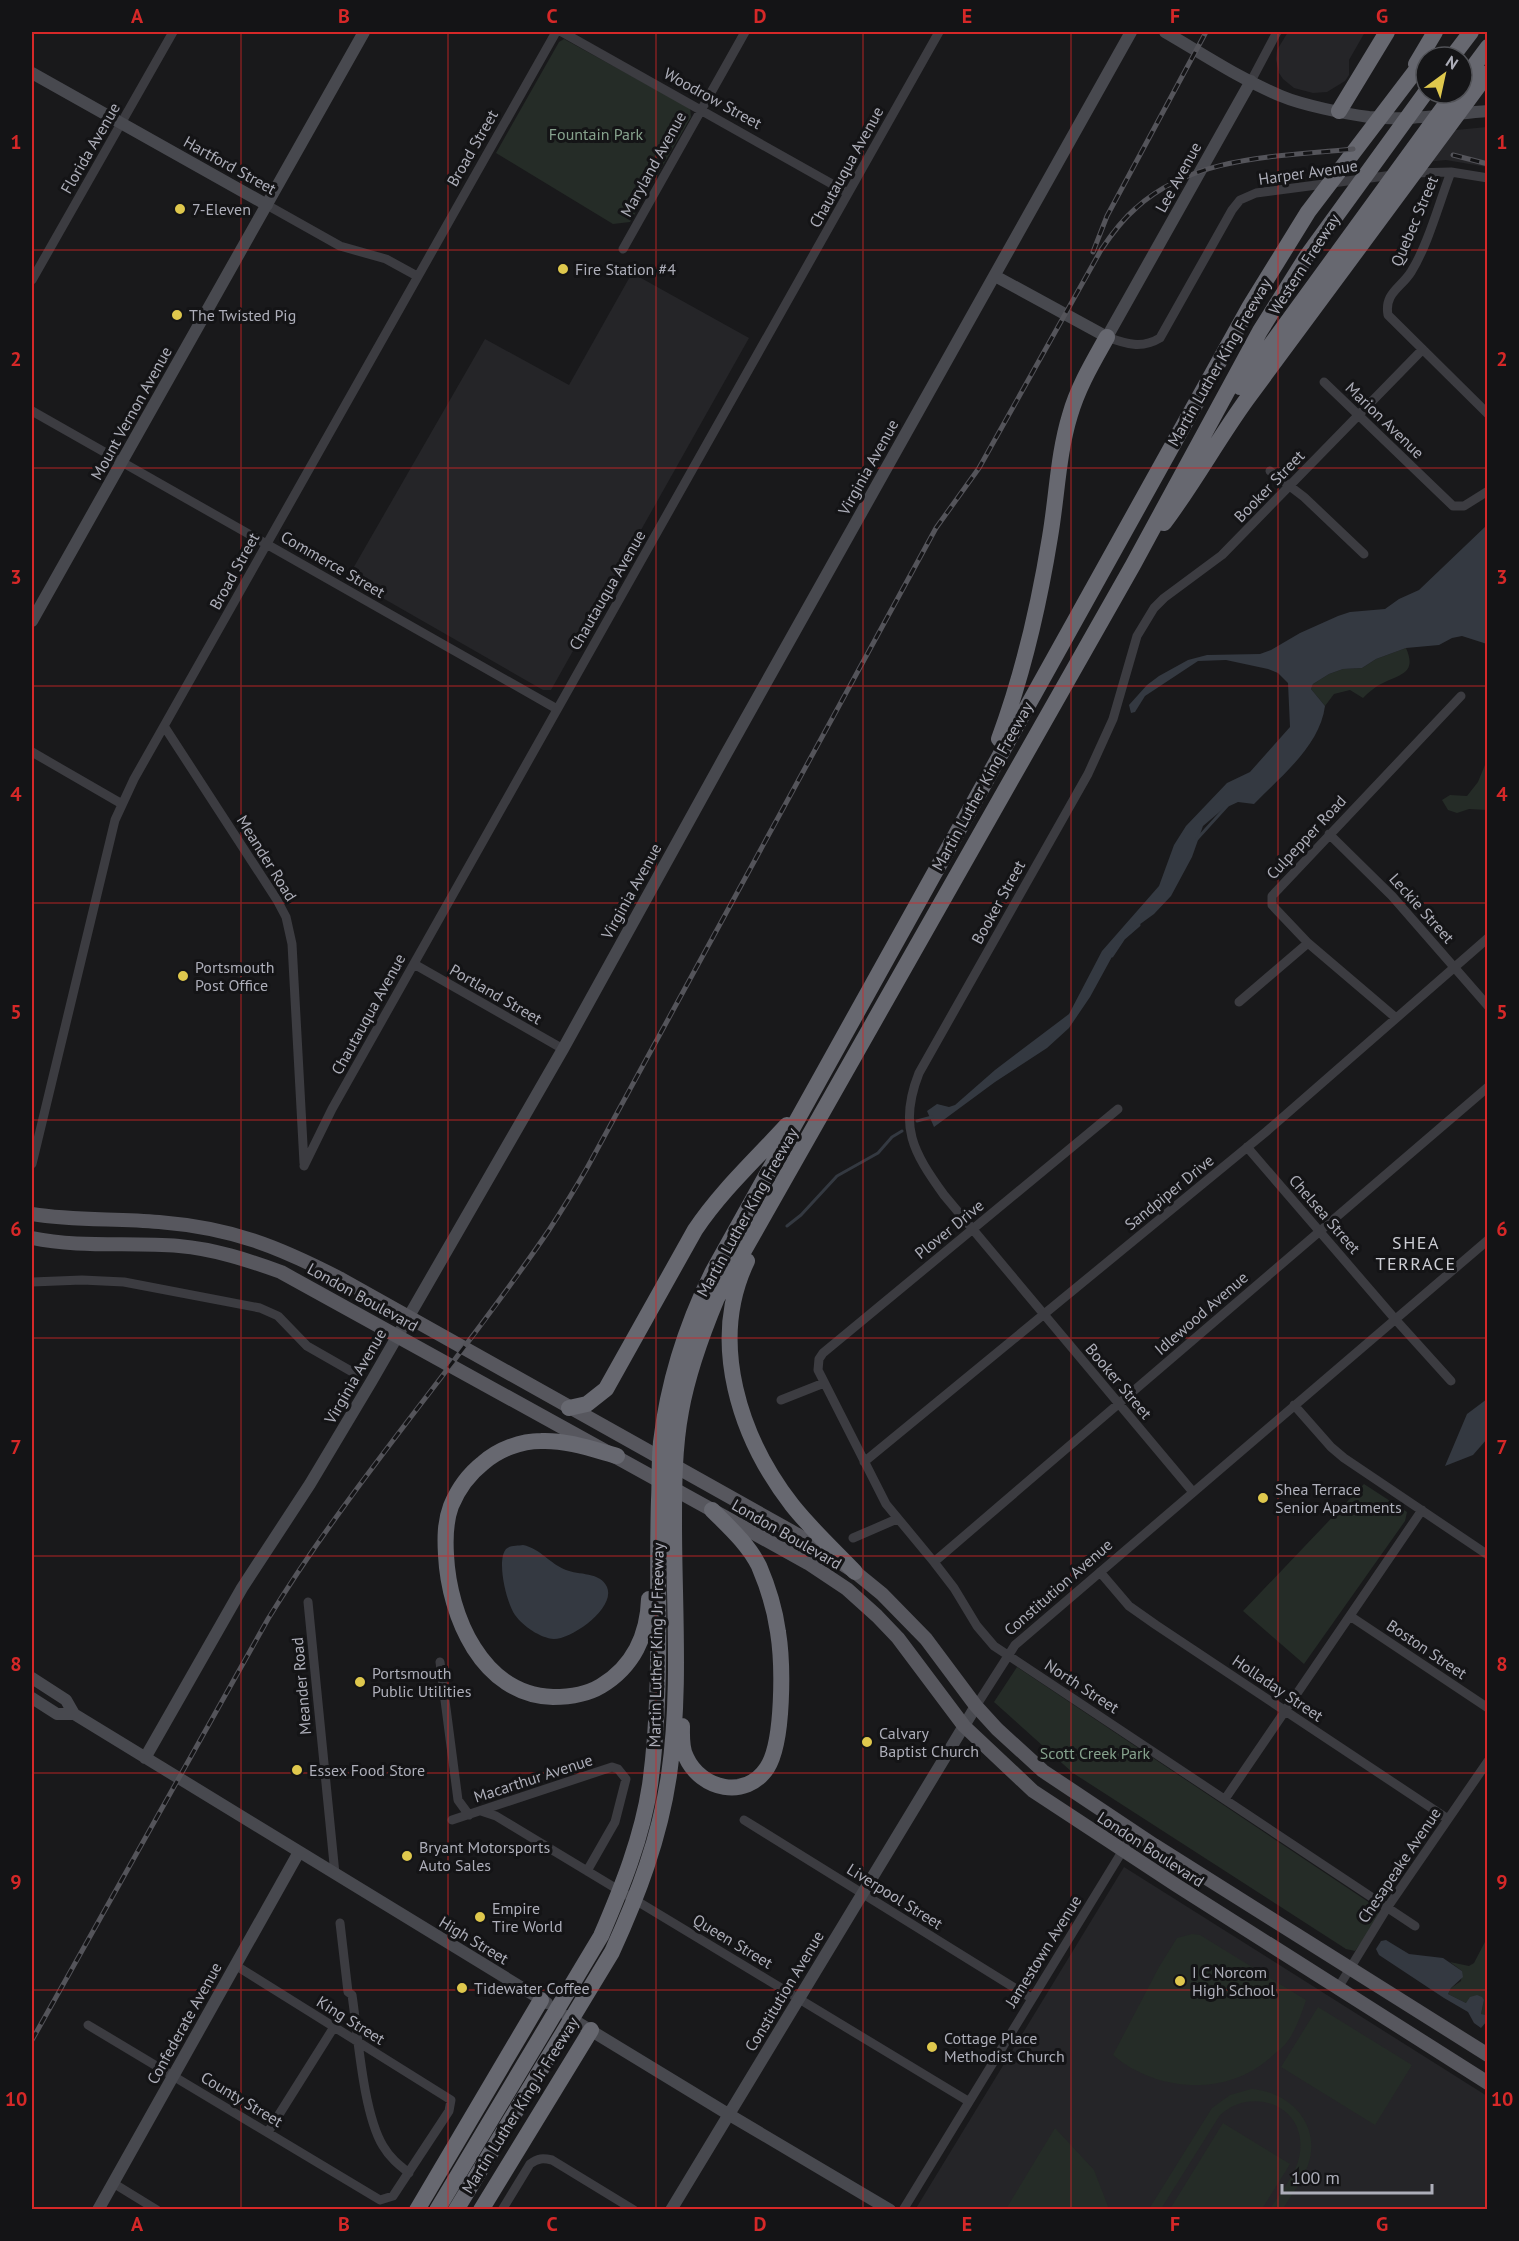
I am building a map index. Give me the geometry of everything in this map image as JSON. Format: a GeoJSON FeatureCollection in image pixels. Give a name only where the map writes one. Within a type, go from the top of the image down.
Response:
{"type":"FeatureCollection","features":[{"type":"Feature","properties":{"kind":"highway"},"geometry":{"type":"LineString","coordinates":[[1339,111],[1387,32]]}},
{"type":"Feature","properties":{"kind":"highway"},"geometry":{"type":"LineString","coordinates":[[1406,83],[1435,32]]}},
{"type":"Feature","properties":{"kind":"highway"},"geometry":{"type":"LineString","coordinates":[[1436,45],[1446,32]]}},
{"type":"Feature","properties":{"kind":"highway"},"geometry":{"type":"LineString","coordinates":[[1461,45],[1471,32]]}},
{"type":"Feature","properties":{"kind":"highway"},"geometry":{"type":"LineString","coordinates":[[1474,66],[1488,47]]}},
{"type":"Feature","properties":{"kind":"highway"},"geometry":{"type":"LineString","coordinates":[[1406,83],[1414,73]]}},
{"type":"Feature","properties":{"kind":"highway"},"geometry":{"type":"LineString","coordinates":[[1133,565],[1185,495],[1246,399],[1487,74]]}},
{"type":"Feature","properties":{"kind":"highway","name":"Martin Luther King Freeway"},"geometry":{"type":"LineString","coordinates":[[658,1530],[661,1442],[668,1401],[684,1338],[712,1273],[1185,419],[1250,306],[1308,212],[1406,83]]}},
{"type":"Feature","properties":{"kind":"highway","name":"Western Freeway"},"geometry":{"type":"LineString","coordinates":[[1196,446],[1281,296],[1417,105]]}},
{"type":"Feature","properties":{"kind":"highway"},"geometry":{"type":"LineString","coordinates":[[1196,446],[1445,105]]}},
{"type":"Feature","properties":{"kind":"highway"},"geometry":{"type":"LineString","coordinates":[[979,793],[1008,716],[1028,649],[1050,538],[1063,446],[1070,416],[1077,394],[1107,337]]}},
{"type":"Feature","properties":{"kind":"highway","name":"Martin Luther King Freeway"},"geometry":{"type":"LineString","coordinates":[[675,1658],[675,1475],[681,1412],[704,1331],[717,1298],[1133,565],[1196,446]]}},
{"type":"Feature","properties":{"kind":"highway"},"geometry":{"type":"LineString","coordinates":[[562,1404],[587,1404],[606,1389],[710,1207],[790,1121],[819,1081]]}},
{"type":"Feature","properties":{"kind":"highway"},"geometry":{"type":"LineString","coordinates":[[790,1170],[768,1223],[742,1272],[735,1293],[730,1348],[734,1385],[751,1436],[777,1484],[804,1519],[855,1572]]}},
{"type":"Feature","properties":{"kind":"highway"},"geometry":{"type":"LineString","coordinates":[[617,1456],[566,1443],[531,1442],[500,1452],[475,1469],[465,1480],[454,1500],[447,1522],[445,1537],[447,1574],[450,1593],[462,1625],[484,1663],[506,1682],[519,1689],[548,1697],[578,1695],[592,1691],[618,1675],[628,1664],[643,1636],[649,1611],[658,1530]]}},
{"type":"Feature","properties":{"kind":"highway"},"geometry":{"type":"LineString","coordinates":[[675,1658],[682,1710],[682,1746],[691,1766],[708,1783],[720,1787],[739,1787],[758,1778],[773,1756],[780,1699],[778,1634],[774,1609],[759,1566],[749,1548],[712,1510]]}},
{"type":"Feature","properties":{"kind":"highway","name":"Martin Luther King Jr Freeway"},"geometry":{"type":"LineString","coordinates":[[437,2210],[601,1936],[641,1833],[650,1785],[656,1724],[658,1530]]}},
{"type":"Feature","properties":{"kind":"highway","name":"Martin Luther King Jr Freeway"},"geometry":{"type":"LineString","coordinates":[[456,2210],[600,1972],[626,1922],[641,1884],[659,1826],[669,1774],[674,1714],[675,1658]]}},
{"type":"Feature","properties":{"kind":"highway"},"geometry":{"type":"LineString","coordinates":[[417,2210],[541,2000]]}},
{"type":"Feature","properties":{"kind":"highway"},"geometry":{"type":"LineString","coordinates":[[481,2210],[591,2030]]}},
{"type":"Feature","properties":{"kind":"main road","name":"London Boulevard"},"geometry":{"type":"LineString","coordinates":[[32,1214],[71,1219],[159,1221],[226,1231],[281,1249],[375,1298],[796,1534],[855,1572],[882,1594],[926,1639],[976,1706],[1042,1771],[1134,1832],[1488,2055]]}},
{"type":"Feature","properties":{"kind":"main road","name":"London Boulevard"},"geometry":{"type":"LineString","coordinates":[[32,1238],[56,1243],[181,1246],[226,1254],[281,1272],[808,1563],[847,1589],[878,1616],[898,1638],[964,1726],[1033,1791],[1488,2083]]}},
{"type":"Feature","properties":{"kind":"street","name":"Florida Avenue"},"geometry":{"type":"LineString","coordinates":[[32,280],[173,32]]}},
{"type":"Feature","properties":{"kind":"street","name":"Mount Vernon Avenue"},"geometry":{"type":"LineString","coordinates":[[32,621],[364,32]]}},
{"type":"Feature","properties":{"kind":"street","name":"Broad Street"},"geometry":{"type":"LineString","coordinates":[[32,1164],[115,820],[122,804],[556,32]]}},
{"type":"Feature","properties":{"kind":"street","name":"Woodrow Street"},"geometry":{"type":"LineString","coordinates":[[562,32],[848,193]]}},
{"type":"Feature","properties":{"kind":"street","name":"Maryland Avenue"},"geometry":{"type":"LineString","coordinates":[[623,249],[745,32]]}},
{"type":"Feature","properties":{"kind":"street","name":"Chautauqua Avenue"},"geometry":{"type":"LineString","coordinates":[[304,1166],[332,1109],[939,32]]}},
{"type":"Feature","properties":{"kind":"street","name":"Virginia Avenue"},"geometry":{"type":"LineString","coordinates":[[145,1758],[242,1588],[310,1484],[371,1383],[563,1049],[1131,32]]}},
{"type":"Feature","properties":{"kind":"street"},"geometry":{"type":"LineString","coordinates":[[1165,32],[1282,97],[1339,111],[1370,117],[1400,118],[1488,111]]}},
{"type":"Feature","properties":{"kind":"street","name":"Lee Avenue"},"geometry":{"type":"LineString","coordinates":[[1107,337],[1277,32]]}},
{"type":"Feature","properties":{"kind":"street","name":"Hartford Street"},"geometry":{"type":"LineString","coordinates":[[32,73],[340,246],[386,259],[417,276]]}},
{"type":"Feature","properties":{"kind":"street","name":"Harper Avenue"},"geometry":{"type":"LineString","coordinates":[[1107,337],[1125,344],[1140,346],[1151,344],[1160,338],[1232,210],[1240,200],[1256,193],[1425,172],[1451,172],[1488,178]]}},
{"type":"Feature","properties":{"kind":"street","name":"Quebec Street"},"geometry":{"type":"LineString","coordinates":[[1451,172],[1414,265],[1410,273],[1391,294],[1386,306],[1388,315],[1488,414]]}},
{"type":"Feature","properties":{"kind":"street"},"geometry":{"type":"LineString","coordinates":[[995,276],[1107,337]]}},
{"type":"Feature","properties":{"kind":"street","name":"Booker Street"},"geometry":{"type":"LineString","coordinates":[[1193,1492],[944,1195],[916,1153],[909,1121],[909,1102],[919,1073],[1088,774],[1113,719],[1134,647],[1144,622],[1164,598],[1222,555],[1422,350]]}},
{"type":"Feature","properties":{"kind":"street","name":"Marion Avenue"},"geometry":{"type":"LineString","coordinates":[[1324,382],[1451,504],[1458,508],[1488,491]]}},
{"type":"Feature","properties":{"kind":"street","name":"Commerce Street"},"geometry":{"type":"LineString","coordinates":[[32,411],[557,709]]}},
{"type":"Feature","properties":{"kind":"street"},"geometry":{"type":"LineString","coordinates":[[1270,471],[1291,485],[1364,554]]}},
{"type":"Feature","properties":{"kind":"street","name":"Culpepper Road"},"geometry":{"type":"LineString","coordinates":[[1396,1018],[1308,944],[1272,904],[1271,900],[1272,896],[1329,834],[1461,696]]}},
{"type":"Feature","properties":{"kind":"street","name":"Meander Road"},"geometry":{"type":"LineString","coordinates":[[164,726],[277,900],[288,925],[292,944],[304,1166]]}},
{"type":"Feature","properties":{"kind":"street"},"geometry":{"type":"LineString","coordinates":[[32,752],[122,804]]}},
{"type":"Feature","properties":{"kind":"street","name":"Leckie Street"},"geometry":{"type":"LineString","coordinates":[[1329,834],[1392,896],[1488,1006]]}},
{"type":"Feature","properties":{"kind":"street","name":"Sandpiper Drive"},"geometry":{"type":"LineString","coordinates":[[864,1462],[1247,1147],[1488,938]]}},
{"type":"Feature","properties":{"kind":"street"},"geometry":{"type":"LineString","coordinates":[[1239,1002],[1308,944]]}},
{"type":"Feature","properties":{"kind":"street","name":"Portland Street"},"geometry":{"type":"LineString","coordinates":[[414,964],[563,1049]]}},
{"type":"Feature","properties":{"kind":"street","name":"Idlewood Avenue"},"geometry":{"type":"LineString","coordinates":[[934,1562],[1488,1087]]}},
{"type":"Feature","properties":{"kind":"street","name":"Plover Drive"},"geometry":{"type":"LineString","coordinates":[[824,1383],[818,1366],[823,1353],[1118,1109]]}},
{"type":"Feature","properties":{"kind":"street","name":"Chelsea Street"},"geometry":{"type":"LineString","coordinates":[[1247,1147],[1451,1381]]}},
{"type":"Feature","properties":{"kind":"street","name":"Constitution Avenue"},"geometry":{"type":"LineString","coordinates":[[670,2210],[1015,1645],[1488,1240]]}},
{"type":"Feature","properties":{"kind":"street"},"geometry":{"type":"LineString","coordinates":[[32,1282],[124,1281],[260,1308],[278,1317],[307,1346],[356,1374]]}},
{"type":"Feature","properties":{"kind":"street"},"geometry":{"type":"LineString","coordinates":[[781,1400],[824,1383]]}},
{"type":"Feature","properties":{"kind":"street","name":"North Street"},"geometry":{"type":"LineString","coordinates":[[824,1383],[886,1504],[934,1562],[987,1639],[1007,1656],[1415,1926]]}},
{"type":"Feature","properties":{"kind":"street"},"geometry":{"type":"LineString","coordinates":[[1294,1405],[1337,1453],[1488,1554]]}},
{"type":"Feature","properties":{"kind":"street"},"geometry":{"type":"LineString","coordinates":[[1224,1799],[1422,1510]]}},
{"type":"Feature","properties":{"kind":"street"},"geometry":{"type":"LineString","coordinates":[[853,1538],[897,1519]]}},
{"type":"Feature","properties":{"kind":"street","name":"Holladay Street"},"geometry":{"type":"LineString","coordinates":[[1100,1572],[1130,1606],[1448,1819]]}},
{"type":"Feature","properties":{"kind":"street","name":"Meander Road"},"geometry":{"type":"LineString","coordinates":[[308,1602],[335,1874]]}},
{"type":"Feature","properties":{"kind":"street","name":"Boston Street"},"geometry":{"type":"LineString","coordinates":[[1350,1616],[1488,1708]]}},
{"type":"Feature","properties":{"kind":"street"},"geometry":{"type":"LineString","coordinates":[[440,1662],[458,1800],[468,1815]]}},
{"type":"Feature","properties":{"kind":"street","name":"High Street"},"geometry":{"type":"LineString","coordinates":[[32,1678],[66,1700],[74,1714],[728,2115],[890,2210]]}},
{"type":"Feature","properties":{"kind":"street","name":"High Street"},"geometry":{"type":"LineString","coordinates":[[32,1698],[57,1714],[74,1714]]}},
{"type":"Feature","properties":{"kind":"street","name":"Chesapeake Avenue"},"geometry":{"type":"LineString","coordinates":[[1338,1988],[1387,1908],[1488,1761]]}},
{"type":"Feature","properties":{"kind":"street","name":"Macarthur Avenue"},"geometry":{"type":"LineString","coordinates":[[452,1820],[612,1767],[618,1769],[626,1779],[615,1822],[587,1871]]}},
{"type":"Feature","properties":{"kind":"street","name":"Queen Street"},"geometry":{"type":"LineString","coordinates":[[481,1811],[496,1816],[968,2101]]}},
{"type":"Feature","properties":{"kind":"street","name":"Liverpool Street"},"geometry":{"type":"LineString","coordinates":[[744,1820],[1031,1998]]}},
{"type":"Feature","properties":{"kind":"street","name":"Jamestown Avenue"},"geometry":{"type":"LineString","coordinates":[[903,2210],[1134,1832]]}},
{"type":"Feature","properties":{"kind":"street","name":"Confederate Avenue"},"geometry":{"type":"LineString","coordinates":[[98,2210],[299,1852]]}},
{"type":"Feature","properties":{"kind":"street"},"geometry":{"type":"LineString","coordinates":[[340,1923],[348,1992],[352,1995],[370,2106],[382,2145],[392,2160],[409,2173]]}},
{"type":"Feature","properties":{"kind":"street","name":"King Street"},"geometry":{"type":"LineString","coordinates":[[235,1965],[451,2100],[448,2111],[409,2173]]}},
{"type":"Feature","properties":{"kind":"street","name":"County Street"},"geometry":{"type":"LineString","coordinates":[[88,2025],[380,2200],[393,2196],[409,2173]]}},
{"type":"Feature","properties":{"kind":"street"},"geometry":{"type":"LineString","coordinates":[[268,2132],[334,2027]]}},
{"type":"Feature","properties":{"kind":"street"},"geometry":{"type":"LineString","coordinates":[[502,2210],[530,2164],[536,2159],[552,2160],[634,2210]]}},
{"type":"Feature","properties":{"kind":"street"},"geometry":{"type":"LineString","coordinates":[[113,2183],[157,2210]]}},
{"type":"Feature","properties":{"kind":"shaded area"},"geometry":{"type":"Polygon","coordinates":[[[1288,32],[1365,32],[1349,60],[1349,75],[1345,81],[1327,92],[1313,93],[1294,88],[1279,73],[1277,50],[1288,32]]]}},
{"type":"Feature","properties":{"kind":"shaded area"},"geometry":{"type":"Polygon","coordinates":[[[1487,127],[1487,167],[1446,160],[1415,163],[1435,132],[1487,127]]]}},
{"type":"Feature","properties":{"kind":"shaded area"},"geometry":{"type":"Polygon","coordinates":[[[632,273],[749,338],[551,690],[543,690],[353,581],[351,572],[485,339],[569,385],[632,273]]]}},
{"type":"Feature","properties":{"kind":"shaded area"},"geometry":{"type":"Polygon","coordinates":[[[1487,525],[1487,644],[1462,636],[1439,645],[1406,648],[1376,659],[1362,668],[1343,669],[1329,674],[1313,684],[1311,689],[1325,706],[1322,721],[1307,747],[1287,772],[1254,804],[1238,802],[1223,809],[1203,826],[1192,857],[1171,896],[1119,944],[1090,997],[1069,1028],[1047,1048],[995,1082],[934,1127],[927,1111],[937,1104],[949,1107],[955,1105],[995,1070],[1069,1014],[1102,951],[1159,886],[1174,845],[1186,826],[1227,783],[1250,772],[1290,727],[1288,683],[1278,673],[1268,669],[1226,660],[1198,661],[1145,696],[1135,712],[1131,713],[1129,705],[1147,685],[1188,660],[1207,655],[1260,654],[1338,616],[1350,612],[1385,609],[1399,599],[1419,590],[1487,525]]]}},
{"type":"Feature","properties":{"kind":"shaded area"},"geometry":{"type":"Polygon","coordinates":[[[1487,1399],[1487,1439],[1473,1455],[1445,1466],[1467,1414],[1487,1399]]]}},
{"type":"Feature","properties":{"kind":"shaded area"},"geometry":{"type":"Polygon","coordinates":[[[523,1545],[566,1570],[595,1576],[604,1582],[608,1595],[605,1604],[591,1621],[571,1634],[554,1639],[532,1631],[522,1623],[509,1602],[502,1563],[506,1549],[523,1545]]]}},
{"type":"Feature","properties":{"kind":"shaded area","name":"I C Norcom High School"},"geometry":{"type":"Polygon","coordinates":[[[1124,1867],[1487,2096],[1487,2209],[915,2210],[1124,1867]]]}},
{"type":"Feature","properties":{"kind":"shaded area"},"geometry":{"type":"Polygon","coordinates":[[[1386,1940],[1409,1954],[1443,1958],[1462,1971],[1463,1977],[1448,1994],[1466,2003],[1470,1997],[1477,1995],[1482,1997],[1484,2000],[1481,2014],[1487,2015],[1487,2021],[1481,2028],[1474,2023],[1468,2012],[1379,1955],[1376,1949],[1381,1941],[1386,1940]]]}},
{"type":"Feature","properties":{"kind":"green space","name":"Fountain Park"},"geometry":{"type":"Polygon","coordinates":[[[564,39],[690,108],[691,117],[630,222],[613,224],[496,153],[559,42],[564,39]]]}},
{"type":"Feature","properties":{"kind":"green space"},"geometry":{"type":"Polygon","coordinates":[[[1406,648],[1410,663],[1405,672],[1378,686],[1363,698],[1350,690],[1334,694],[1325,706],[1311,689],[1313,684],[1329,674],[1343,669],[1362,668],[1376,659],[1406,648]]]}},
{"type":"Feature","properties":{"kind":"green space"},"geometry":{"type":"Polygon","coordinates":[[[1487,760],[1487,810],[1469,809],[1457,813],[1448,810],[1442,800],[1450,795],[1467,796],[1478,782],[1487,760]]]}},
{"type":"Feature","properties":{"kind":"green space"},"geometry":{"type":"Polygon","coordinates":[[[1364,1484],[1407,1512],[1405,1521],[1304,1664],[1243,1611],[1364,1484]]]}},
{"type":"Feature","properties":{"kind":"green space","name":"Scott Creek Park"},"geometry":{"type":"Polygon","coordinates":[[[1017,1667],[1376,1907],[1380,1916],[1355,1951],[1346,1949],[1073,1773],[994,1702],[1017,1667]]]}},
{"type":"Feature","properties":{"kind":"green space"},"geometry":{"type":"Polygon","coordinates":[[[1192,1934],[1200,1935],[1306,2000],[1287,2042],[1270,2058],[1252,2071],[1212,2084],[1191,2085],[1149,2077],[1113,2055],[1159,1967],[1177,1938],[1192,1934]]]}},
{"type":"Feature","properties":{"kind":"green space"},"geometry":{"type":"Polygon","coordinates":[[[1487,1938],[1487,2015],[1481,2014],[1484,2000],[1466,2003],[1448,1994],[1451,1988],[1461,1981],[1462,1971],[1450,1962],[1469,1966],[1474,1963],[1487,1938]]]}},
{"type":"Feature","properties":{"kind":"green space"},"geometry":{"type":"Polygon","coordinates":[[[1318,2007],[1412,2065],[1375,2125],[1281,2067],[1318,2007]]]}},
{"type":"Feature","properties":{"kind":"green space"},"geometry":{"type":"Polygon","coordinates":[[[1251,2089],[1265,2091],[1290,2103],[1306,2124],[1310,2137],[1311,2150],[1306,2171],[1283,2209],[1270,2209],[1296,2167],[1300,2152],[1300,2136],[1295,2122],[1286,2112],[1274,2105],[1247,2102],[1233,2106],[1220,2115],[1161,2209],[1149,2209],[1212,2108],[1230,2095],[1251,2089]]]}},
{"type":"Feature","properties":{"kind":"green space"},"geometry":{"type":"Polygon","coordinates":[[[1223,2123],[1290,2164],[1262,2209],[1170,2209],[1223,2123]]]}},
{"type":"Feature","properties":{"kind":"green space"},"geometry":{"type":"Polygon","coordinates":[[[1055,2128],[1094,2170],[1109,2209],[1006,2209],[1055,2128]]]}},
{"type":"Feature","properties":{"kind":"waterway"},"geometry":{"type":"LineString","coordinates":[[1197,839],[1227,806]]}},
{"type":"Feature","properties":{"kind":"waterway"},"geometry":{"type":"LineString","coordinates":[[1112,956],[1124,938],[1139,925]]}},
{"type":"Feature","properties":{"kind":"waterway"},"geometry":{"type":"LineString","coordinates":[[917,1121],[932,1117]]}},
{"type":"Feature","properties":{"kind":"waterway"},"geometry":{"type":"LineString","coordinates":[[787,1226],[801,1215],[837,1176],[878,1153],[892,1137],[902,1131]]}},
{"type":"Feature","properties":{"kind":"railway"},"geometry":{"type":"LineString","coordinates":[[1093,252],[1107,216],[1206,32]]}},
{"type":"Feature","properties":{"kind":"railway"},"geometry":{"type":"LineString","coordinates":[[32,2040],[268,1619],[300,1568],[515,1279],[578,1184],[936,528],[979,468],[1105,244],[1136,208],[1159,191],[1184,178],[1211,168],[1267,157],[1353,149]]}},
{"type":"Feature","properties":{"kind":"railway"},"geometry":{"type":"LineString","coordinates":[[1453,155],[1488,164]]}},
{"type":"Feature","properties":{"kind":"place","name":"7-Eleven"},"geometry":{"type":"Point","coordinates":[180,209]}},
{"type":"Feature","properties":{"kind":"place","name":"Fire Station #4"},"geometry":{"type":"Point","coordinates":[563,269]}},
{"type":"Feature","properties":{"kind":"place","name":"The Twisted Pig"},"geometry":{"type":"Point","coordinates":[177,315]}},
{"type":"Feature","properties":{"kind":"place","name":"Portsmouth Post Office"},"geometry":{"type":"Point","coordinates":[183,976]}},
{"type":"Feature","properties":{"kind":"place","name":"Shea Terrace Senior Apartments"},"geometry":{"type":"Point","coordinates":[1263,1498]}},
{"type":"Feature","properties":{"kind":"place","name":"Portsmouth Public Utilities"},"geometry":{"type":"Point","coordinates":[360,1682]}},
{"type":"Feature","properties":{"kind":"place","name":"Calvary Baptist Church"},"geometry":{"type":"Point","coordinates":[867,1742]}},
{"type":"Feature","properties":{"kind":"place","name":"Essex Food Store"},"geometry":{"type":"Point","coordinates":[297,1770]}},
{"type":"Feature","properties":{"kind":"place","name":"Bryant Motorsports Auto Sales"},"geometry":{"type":"Point","coordinates":[407,1856]}},
{"type":"Feature","properties":{"kind":"place","name":"Empire Tire World"},"geometry":{"type":"Point","coordinates":[480,1917]}},
{"type":"Feature","properties":{"kind":"place","name":"I C Norcom High School"},"geometry":{"type":"Point","coordinates":[1180,1981]}},
{"type":"Feature","properties":{"kind":"place","name":"Tidewater Coffee"},"geometry":{"type":"Point","coordinates":[462,1988]}},
{"type":"Feature","properties":{"kind":"place","name":"Cottage Place Methodist Church"},"geometry":{"type":"Point","coordinates":[932,2047]}},
{"type":"Feature","properties":{"kind":"district","name":"SHEA TERRACE"},"geometry":{"type":"Point","coordinates":[1416,1252]}}]}
